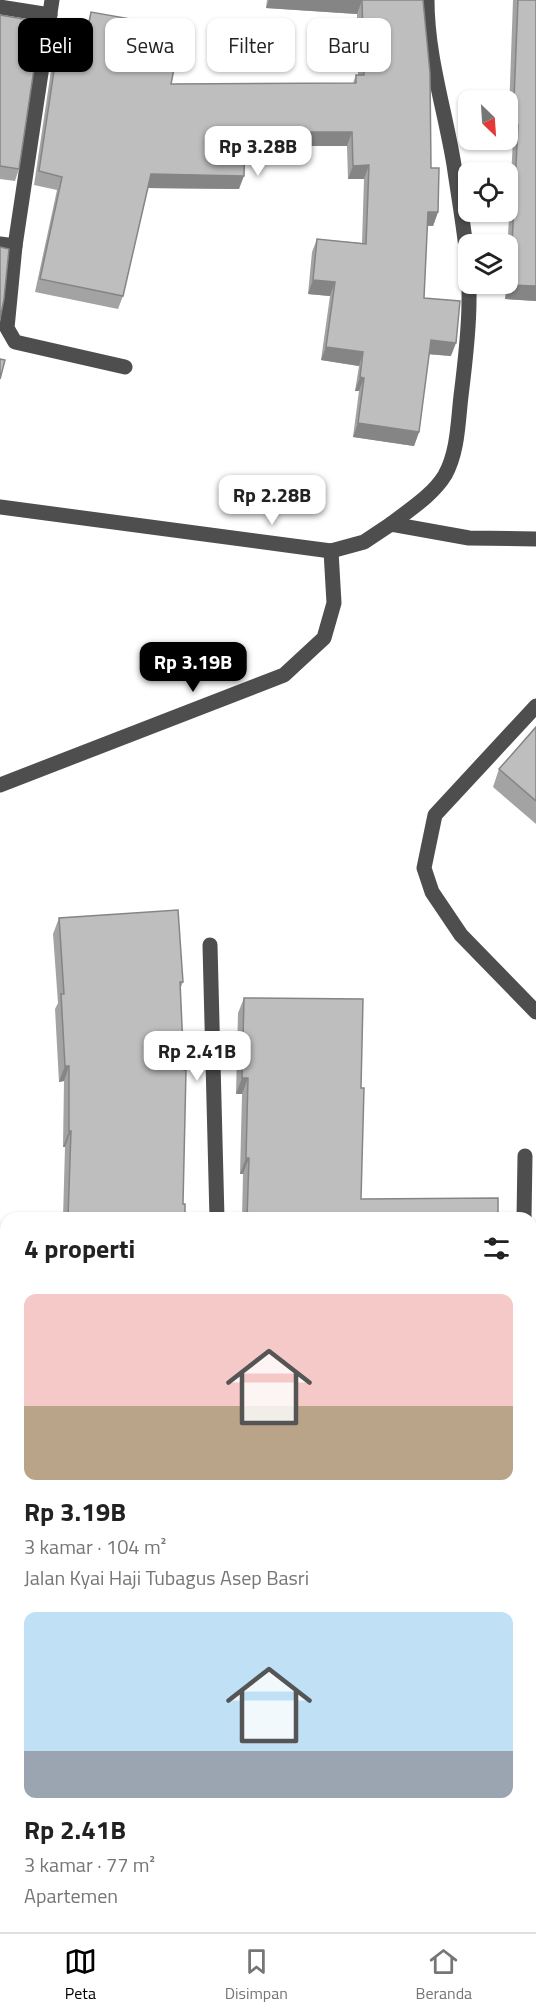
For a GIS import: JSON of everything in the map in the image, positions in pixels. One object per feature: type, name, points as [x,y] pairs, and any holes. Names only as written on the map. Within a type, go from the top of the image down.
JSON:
[{"type":"street","points":[[0,507],[331,551],[364,542],[424,498],[444,476],[453,454],[457,432],[469,298],[454,164],[431,53],[427,24],[427,0]]},
{"type":"street","points":[[0,7],[51,8],[8,245],[7,328],[15,342],[124,368]]},
{"type":"street","points":[[391,524],[469,538],[536,539]]},
{"type":"street","points":[[0,785],[284,675],[324,638],[334,603],[331,551]]},
{"type":"street","points":[[536,706],[435,815],[424,868],[432,892],[461,935],[536,1012]]},
{"type":"street","points":[[210,945],[217,1212]]},
{"type":"street","points":[[524,1212],[525,1156]]},
{"type":"building","points":[[362,0],[423,0],[430,73],[431,168],[439,168],[438,212],[428,212],[424,298],[460,301],[456,343],[431,340],[419,432],[358,423],[364,378],[360,377],[363,352],[326,347],[335,282],[313,280],[317,239],[366,244],[369,165],[353,166],[352,132],[245,132],[244,176],[151,174],[123,296],[40,279],[62,177],[39,171],[54,72],[93,72],[91,12],[125,18],[105,18],[105,72],[173,72],[171,84],[356,83],[356,75],[364,75],[364,72],[391,72],[391,18],[362,18]]},
{"type":"building","points":[[518,0],[536,0],[536,286],[518,285],[518,234],[513,234],[513,222],[518,222],[518,162],[516,162],[518,90],[514,90]]},
{"type":"building","points":[[0,15],[18,18],[18,72],[34,72],[19,169],[0,166]]},
{"type":"building","points":[[0,247],[9,249],[0,319]]},
{"type":"building","points":[[0,359],[5,360],[0,379]]},
{"type":"building","points":[[536,727],[536,801],[499,769]]},
{"type":"building","points":[[178,910],[183,982],[180,982],[184,1070],[186,1070],[183,1204],[185,1204],[185,1212],[68,1212],[71,1131],[69,1131],[69,1066],[65,1066],[61,994],[64,994],[59,918]]},
{"type":"building","points":[[244,998],[363,999],[361,1088],[364,1088],[361,1199],[498,1198],[498,1212],[247,1212],[248,1078],[242,1078]]}]
